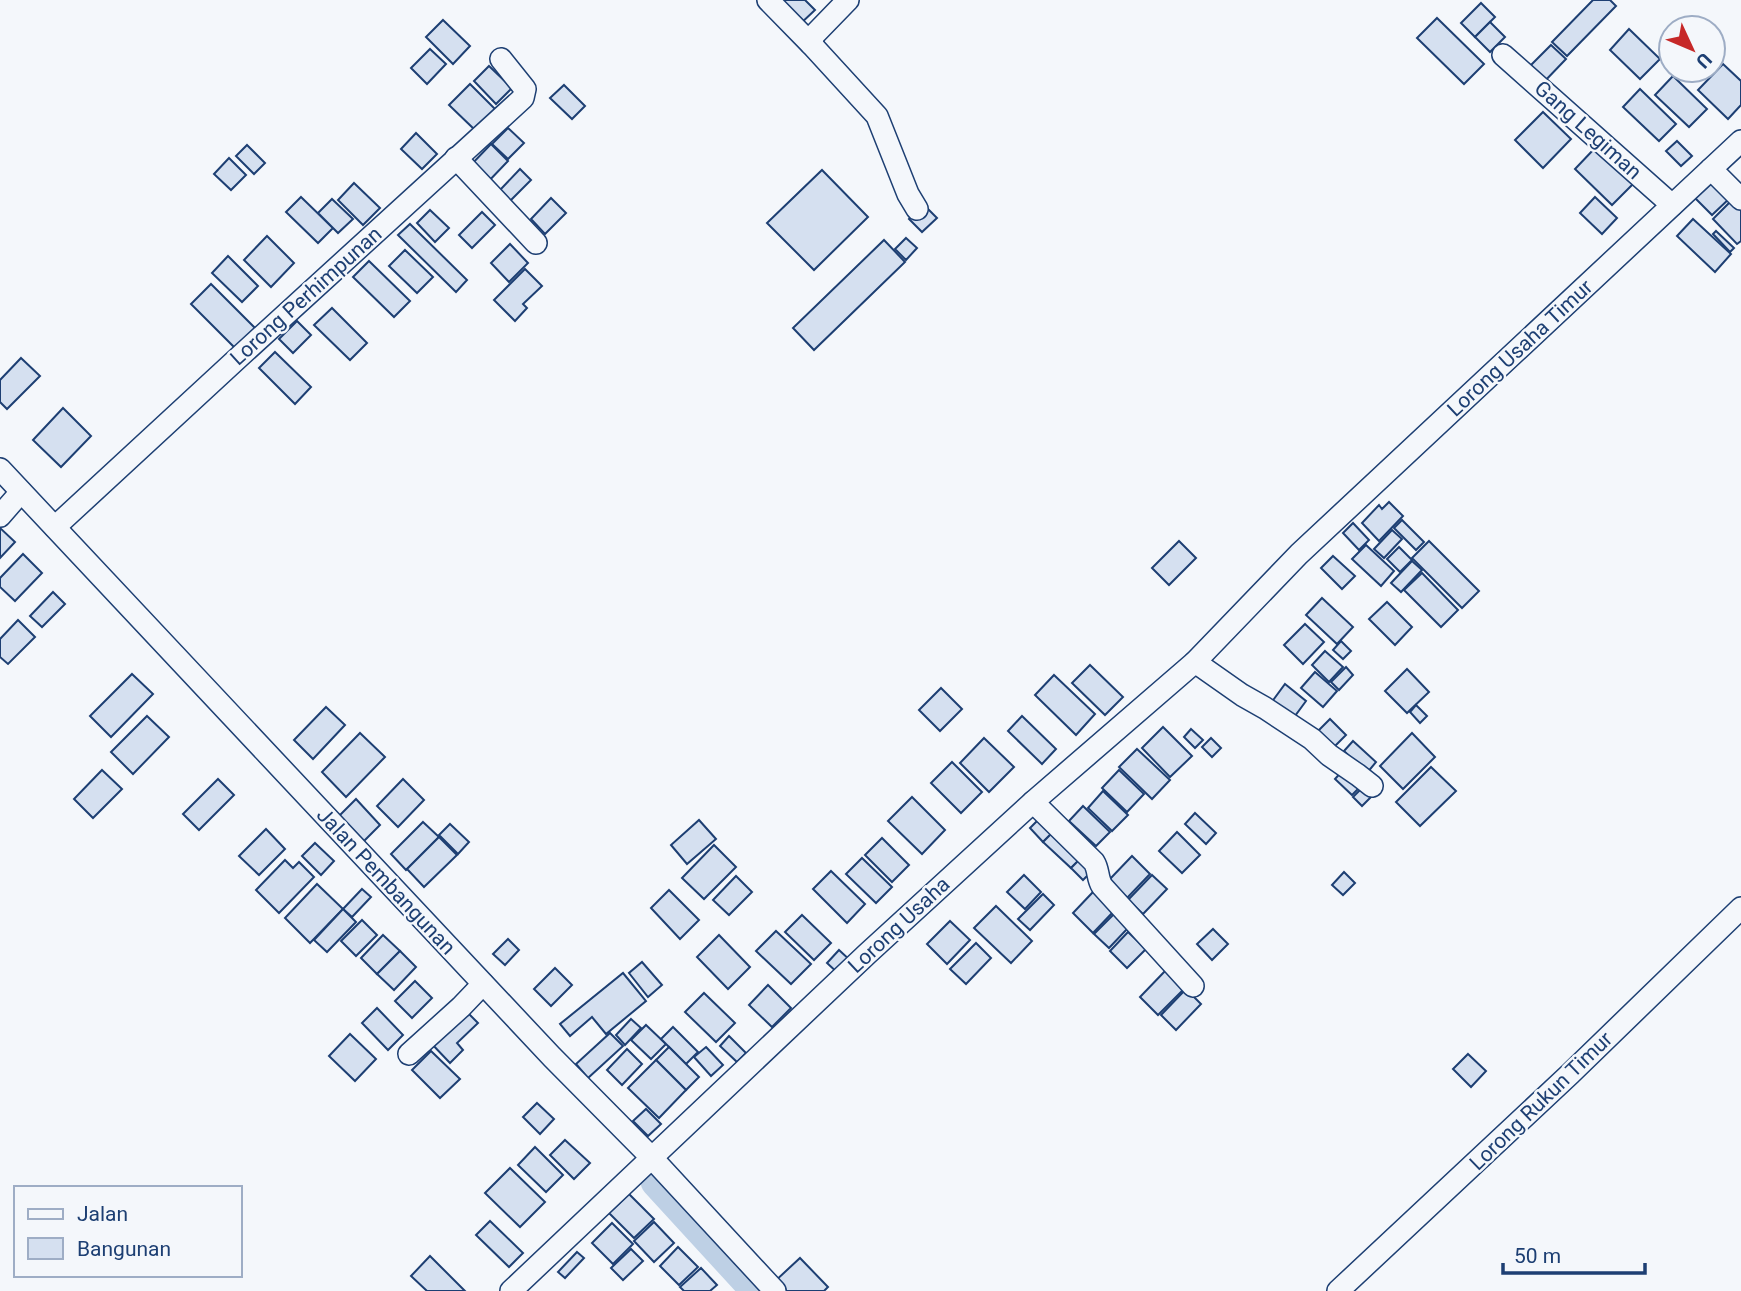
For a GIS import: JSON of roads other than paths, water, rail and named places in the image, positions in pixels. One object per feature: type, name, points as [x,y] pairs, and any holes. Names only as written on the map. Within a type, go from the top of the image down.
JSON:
[{"type":"street","points":[[768,0],[877,116],[908,194],[917,209]]},
{"type":"street","points":[[811,44],[814,35],[848,0]]},
{"type":"street","name":"Gang Legiman","points":[[1503,55],[1672,205]]},
{"type":"street","name":"Lorong Perhimpunan","points":[[55,527],[523,98],[525,89],[501,59]]},
{"type":"street","name":"Lorong Usaha Timur","points":[[1294,559],[1741,141]]},
{"type":"street","points":[[456,158],[536,243]]},
{"type":"street","points":[[1711,169],[1741,199]]},
{"type":"street","name":"Jalan Pembangunan","points":[[0,469],[482,984],[651,1157],[775,1291]]},
{"type":"street","points":[[0,516],[21,492]]},
{"type":"street","name":"Lorong Usaha","points":[[511,1291],[862,959],[1033,802],[1195,662],[1294,559]]},
{"type":"street","points":[[1195,662],[1312,739],[1329,755],[1372,786]]},
{"type":"street","points":[[1033,802],[1094,862],[1101,886],[1193,986]]},
{"type":"street","name":"Lorong Rukun Timur","points":[[1338,1291],[1570,1074],[1741,908]]},
{"type":"street","points":[[409,1054],[482,984]]},
{"type":"waterway","points":[[658,1181],[759,1291]]}]
